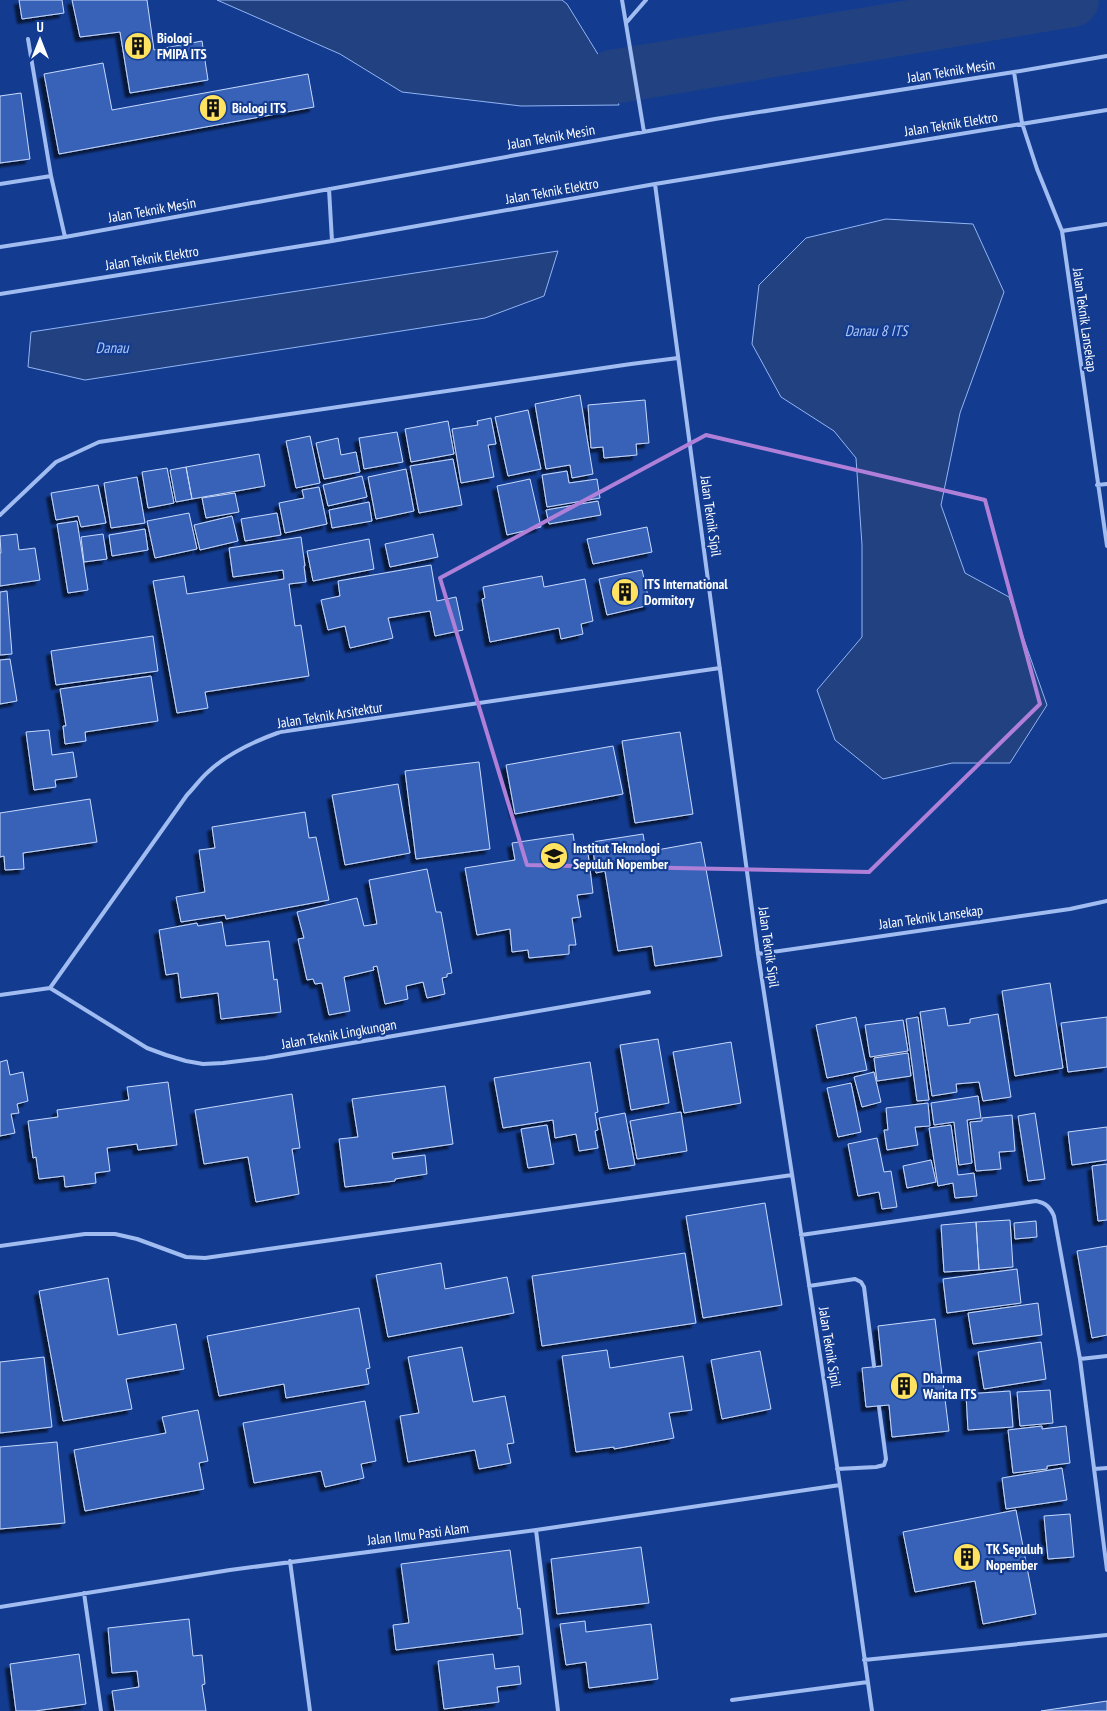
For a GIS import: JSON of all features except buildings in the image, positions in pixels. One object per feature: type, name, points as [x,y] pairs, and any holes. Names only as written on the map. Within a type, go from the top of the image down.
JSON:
[{"type":"lane","points":[[622,0],[644,132]]},
{"type":"lane","points":[[626,23],[646,0]]},
{"type":"lane","points":[[28,39],[51,176],[65,237]]},
{"type":"lane","name":"Jalan Teknik Mesin","points":[[0,247],[65,237],[715,119],[1107,56]]},
{"type":"lane","name":"Jalan Teknik Lansekap","points":[[1014,72],[1022,123],[1037,169],[1062,231],[1107,546]]},
{"type":"lane","name":"Jalan Teknik Elektro","points":[[0,294],[332,241],[655,184],[1107,110]]},
{"type":"lane","points":[[0,184],[51,176]]},
{"type":"lane","name":"Jalan Teknik Sipil","points":[[655,184],[758,954],[840,1485],[872,1711]]},
{"type":"lane","points":[[329,189],[332,241]]},
{"type":"lane","points":[[1062,231],[1107,224]]},
{"type":"lane","points":[[0,515],[56,462],[99,442],[678,358]]},
{"type":"lane","points":[[1097,485],[1107,484]]},
{"type":"lane","name":"Jalan Teknik Arsitektur","points":[[50,988],[187,795],[208,772],[227,757],[262,739],[280,732],[720,668]]},
{"type":"lane","name":"Jalan Teknik Lansekap","points":[[758,954],[1107,902]]},
{"type":"lane","points":[[0,995],[50,988]]},
{"type":"lane","name":"Jalan Teknik Lingkungan","points":[[50,988],[148,1048],[186,1061],[203,1064],[265,1058],[649,992]]},
{"type":"lane","points":[[0,1246],[85,1234],[115,1234],[144,1241],[186,1257],[205,1258],[792,1175]]},
{"type":"lane","points":[[801,1235],[1036,1201],[1049,1207],[1054,1216],[1080,1359],[1107,1570]]},
{"type":"lane","points":[[809,1286],[855,1279],[861,1282],[864,1287],[874,1366]]},
{"type":"lane","points":[[1080,1359],[1107,1356]]},
{"type":"lane","points":[[837,1469],[884,1465],[886,1459],[879,1407]]},
{"type":"lane","points":[[1094,1469],[1107,1468]]},
{"type":"lane","name":"Jalan Ilmu Pasti Alam","points":[[0,1607],[290,1561],[536,1530],[840,1485]]},
{"type":"lane","points":[[536,1530],[558,1711]]},
{"type":"lane","points":[[290,1561],[310,1711]]},
{"type":"lane","points":[[84,1593],[101,1711]]},
{"type":"lane","points":[[864,1660],[1107,1635]]},
{"type":"lane","points":[[732,1700],[868,1682]]},
{"type":"highlighted area","points":[[706,435],[985,500],[1040,704],[869,872],[527,865],[440,578]]},
{"type":"water","points":[[217,0],[562,0],[567,4],[612,77],[619,105],[521,106],[402,92],[340,54]]},
{"type":"water","name":"Danau 8 ITS","points":[[886,219],[973,224],[1004,292],[960,413],[941,505],[965,573],[1009,597],[1047,705],[1010,763],[952,763],[883,779],[835,740],[817,690],[862,637],[862,545],[856,458],[834,431],[781,397],[752,344],[759,285],[806,238]]},
{"type":"water","name":"Danau","points":[[558,251],[544,296],[485,318],[85,380],[28,367],[31,332]]},
{"type":"waterway","points":[[612,77],[1072,0]]},
{"type":"place","name":"Biologi FMIPA ITS","points":[[138,46]]},
{"type":"place","name":"Biologi ITS","points":[[213,108]]},
{"type":"place","name":"ITS International Dormitory","points":[[625,592]]},
{"type":"place","name":"Institut Teknologi Sepuluh Nopember","points":[[554,856]]},
{"type":"place","name":"Dharma Wanita ITS","points":[[904,1386]]},
{"type":"place","name":"TK Sepuluh Nopember","points":[[967,1557]]}]
